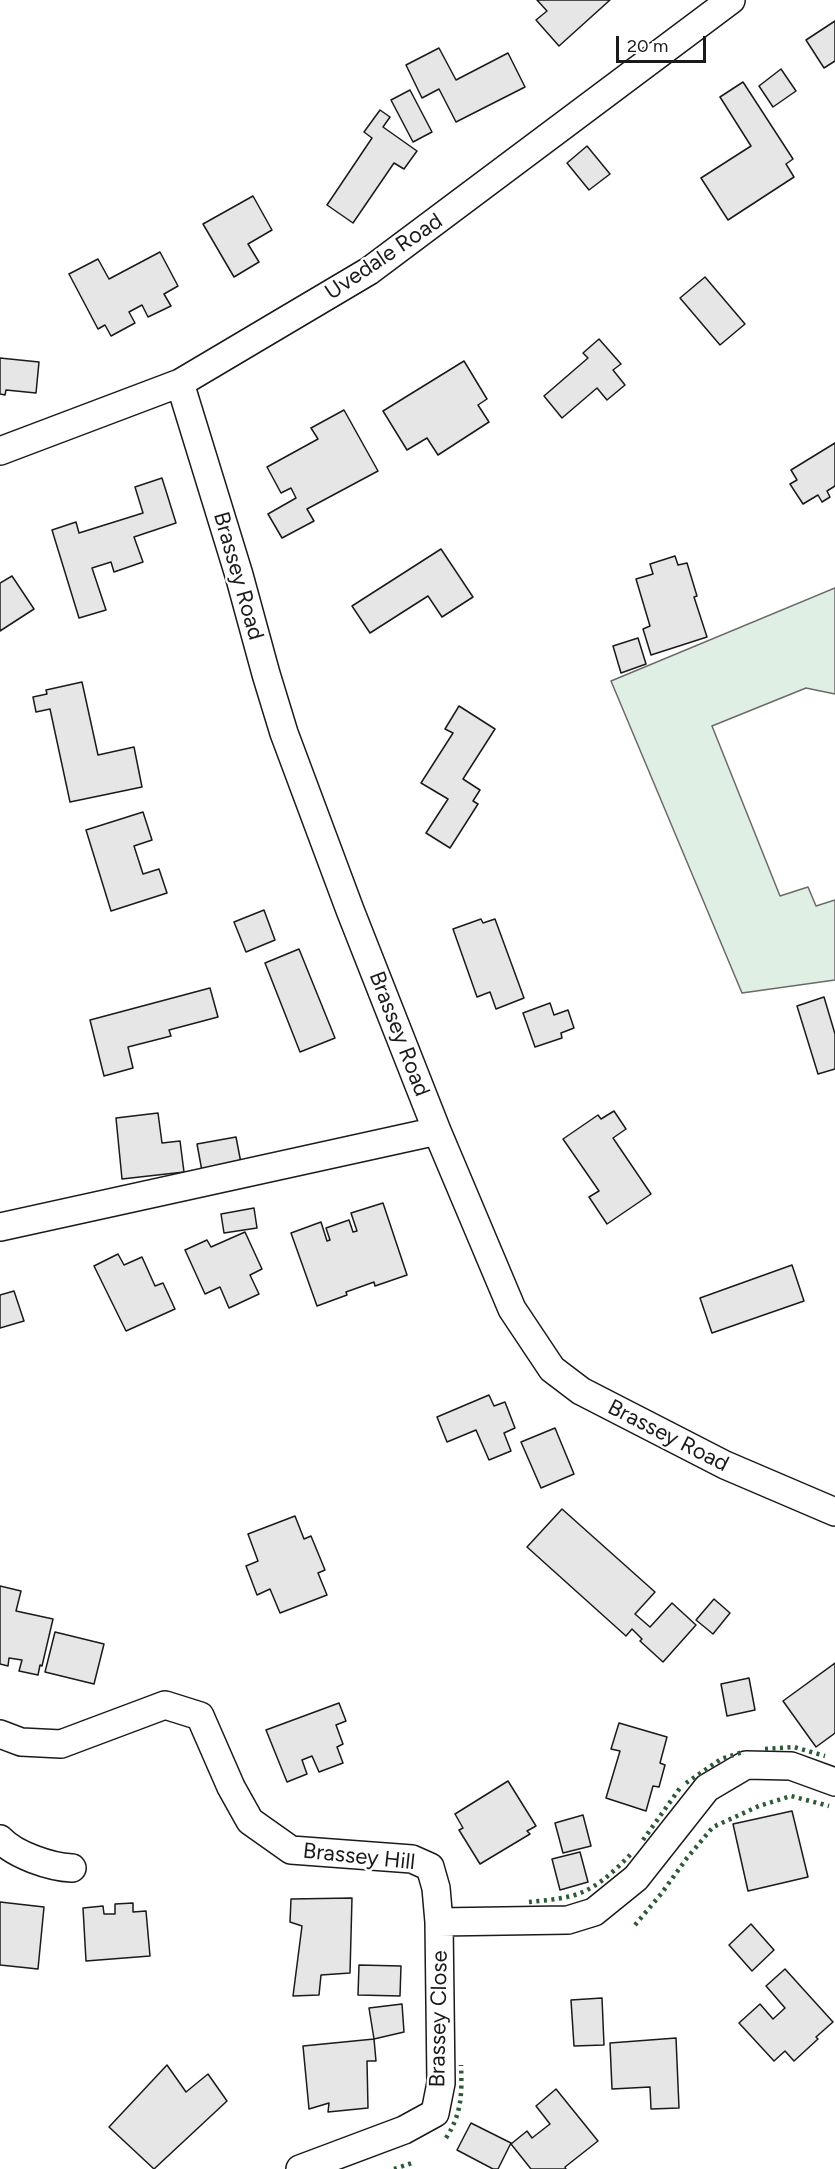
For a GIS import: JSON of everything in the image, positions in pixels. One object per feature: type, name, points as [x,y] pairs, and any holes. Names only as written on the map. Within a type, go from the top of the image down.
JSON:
[{"type":"street","name":"Uvedale Road","points":[[0,451],[180,383],[369,271],[731,0]]},
{"type":"street","name":"Brassey Road","points":[[180,383],[239,575],[284,733],[350,910],[437,1131],[512,1309],[552,1369],[581,1391],[725,1466],[835,1512]]},
{"type":"street","points":[[0,1227],[437,1131]]},
{"type":"street","name":"Brassey Hill","points":[[0,1734],[21,1742],[61,1744],[165,1705],[201,1716],[231,1786],[250,1821],[291,1850],[412,1859],[430,1867],[436,1888],[439,1922]]},
{"type":"street","points":[[439,1922],[568,1920],[594,1912],[636,1878],[707,1788],[746,1765],[790,1767],[835,1782]]},
{"type":"street","points":[[0,1839],[8,1848],[57,1867],[72,1868]]},
{"type":"street","name":"Brassey Close","points":[[300,2169],[404,2130],[435,2113],[441,2083],[439,1922]]},
{"type":"green space","points":[[835,588],[835,694],[806,688],[712,726],[780,896],[808,887],[816,906],[835,900],[835,980],[742,993],[611,681]]},
{"type":"building","points":[[537,0],[610,0],[559,46],[536,20],[547,11]]},
{"type":"building","points":[[835,21],[835,61],[824,68],[806,40]]},
{"type":"building","points":[[439,48],[456,80],[508,53],[525,87],[456,122],[439,89],[422,98],[406,65]]},
{"type":"building","points":[[781,69],[796,91],[773,107],[759,86]]},
{"type":"building","points":[[743,82],[793,159],[786,164],[794,177],[728,220],[701,178],[751,146],[720,97]]},
{"type":"building","points":[[410,90],[432,132],[413,142],[391,100]]},
{"type":"building","points":[[380,110],[390,117],[383,127],[417,151],[404,169],[394,163],[353,223],[327,205],[372,138],[364,132]]},
{"type":"building","points":[[587,146],[610,174],[589,190],[567,163]]},
{"type":"building","points":[[253,196],[272,230],[248,244],[259,262],[234,277],[203,224]]},
{"type":"building","points":[[160,252],[178,286],[164,294],[171,306],[148,317],[142,305],[129,312],[135,323],[111,336],[105,325],[98,329],[69,274],[98,259],[109,279]]},
{"type":"building","points":[[705,277],[745,324],[720,345],[680,298]]},
{"type":"building","points":[[599,339],[621,364],[613,370],[625,385],[607,400],[597,388],[562,418],[544,396],[588,358],[583,353]]},
{"type":"building","points":[[0,358],[39,362],[36,393],[6,390],[5,395],[0,394]]},
{"type":"building","points":[[464,361],[487,399],[478,405],[489,422],[438,455],[427,438],[407,450],[383,411]]},
{"type":"building","points":[[344,410],[378,471],[307,509],[314,521],[282,538],[268,514],[296,498],[291,488],[281,493],[267,467],[318,439],[311,428]]},
{"type":"building","points":[[835,443],[835,486],[827,491],[830,497],[822,502],[818,495],[803,504],[790,484],[797,480],[791,470]]},
{"type":"building","points":[[162,478],[176,523],[134,537],[143,562],[114,572],[111,562],[92,568],[106,610],[79,618],[52,530],[76,522],[79,533],[143,513],[135,487]]},
{"type":"building","points":[[441,549],[473,597],[442,617],[428,596],[370,633],[352,606]]},
{"type":"building","points":[[675,556],[678,565],[687,563],[697,596],[694,597],[707,637],[651,655],[643,629],[650,626],[636,579],[653,574],[650,564]]},
{"type":"building","points":[[12,576],[34,609],[0,631],[0,583]]},
{"type":"building","points":[[638,638],[646,664],[621,673],[613,646]]},
{"type":"building","points":[[82,682],[98,755],[134,747],[142,787],[70,802],[50,709],[36,712],[33,697],[47,694],[46,690]]},
{"type":"building","points":[[459,706],[495,729],[463,779],[480,790],[473,801],[478,804],[450,848],[426,833],[448,799],[421,783],[453,733],[445,729]]},
{"type":"building","points":[[143,812],[152,840],[134,846],[143,874],[159,869],[167,893],[111,911],[86,830]]},
{"type":"building","points":[[264,910],[275,940],[246,952],[234,922]]},
{"type":"building","points":[[481,919],[483,923],[495,919],[524,998],[496,1009],[490,992],[477,997],[453,929]]},
{"type":"building","points":[[299,949],[335,1038],[300,1052],[265,963]]},
{"type":"building","points":[[210,988],[218,1017],[169,1030],[171,1036],[128,1047],[133,1068],[104,1076],[90,1020]]},
{"type":"building","points":[[824,997],[835,1034],[835,1069],[818,1074],[797,1006]]},
{"type":"building","points":[[550,1003],[554,1015],[568,1010],[574,1028],[561,1033],[562,1038],[535,1047],[523,1013]]},
{"type":"building","points":[[614,1111],[626,1129],[613,1138],[651,1194],[607,1224],[589,1197],[599,1191],[563,1139],[598,1115],[601,1119]]},
{"type":"building","points":[[158,1113],[162,1143],[180,1141],[184,1172],[122,1179],[116,1118]]},
{"type":"building","points":[[236,1137],[241,1163],[202,1171],[197,1144]]},
{"type":"building","points":[[383,1203],[407,1275],[375,1286],[374,1282],[317,1306],[291,1233],[321,1222],[327,1241],[330,1240],[326,1228],[349,1220],[353,1232],[357,1231],[351,1213]]},
{"type":"building","points":[[254,1208],[257,1228],[224,1233],[221,1214]]},
{"type":"building","points":[[245,1232],[262,1269],[250,1275],[259,1294],[229,1308],[220,1287],[205,1294],[185,1250],[207,1240],[211,1247]]},
{"type":"building","points":[[118,1254],[124,1265],[142,1257],[155,1286],[163,1283],[175,1309],[126,1331],[94,1266]]},
{"type":"building","points":[[792,1265],[804,1301],[712,1333],[700,1298]]},
{"type":"building","points":[[14,1291],[24,1321],[0,1328],[0,1295]]},
{"type":"building","points":[[489,1395],[494,1406],[505,1402],[515,1428],[504,1433],[511,1451],[489,1460],[476,1430],[447,1442],[437,1417]]},
{"type":"building","points":[[555,1428],[574,1474],[541,1488],[521,1442]]},
{"type":"building","points":[[562,1509],[655,1592],[635,1614],[650,1627],[672,1603],[696,1625],[663,1662],[640,1641],[642,1639],[632,1629],[626,1636],[527,1547]]},
{"type":"building","points":[[295,1516],[304,1539],[311,1536],[325,1570],[318,1573],[327,1595],[280,1613],[270,1589],[257,1595],[246,1566],[258,1561],[248,1534]]},
{"type":"building","points":[[0,1586],[21,1591],[16,1611],[53,1619],[38,1675],[19,1671],[22,1660],[9,1658],[8,1666],[0,1664]]},
{"type":"building","points":[[714,1599],[730,1613],[713,1634],[696,1620]]},
{"type":"building","points":[[55,1632],[104,1644],[94,1684],[45,1672]]},
{"type":"building","points":[[835,1663],[835,1733],[816,1747],[783,1701]]},
{"type":"building","points":[[749,1678],[755,1710],[727,1716],[721,1684]]},
{"type":"building","points":[[339,1703],[346,1721],[336,1725],[343,1744],[337,1747],[343,1763],[319,1772],[312,1756],[302,1760],[307,1774],[287,1782],[266,1730]]},
{"type":"building","points":[[619,1723],[667,1737],[660,1763],[665,1765],[659,1787],[653,1786],[646,1811],[606,1798],[620,1751],[611,1749]]},
{"type":"building","points":[[508,1781],[536,1826],[527,1831],[530,1834],[480,1864],[459,1830],[463,1828],[455,1814]]},
{"type":"building","points":[[792,1811],[808,1877],[748,1891],[733,1824]]},
{"type":"building","points":[[583,1815],[591,1846],[563,1853],[555,1823]]},
{"type":"building","points":[[580,1852],[588,1882],[560,1890],[552,1859]]},
{"type":"building","points":[[352,1898],[350,1973],[321,1975],[319,1995],[293,1996],[302,1926],[290,1922],[291,1899]]},
{"type":"building","points":[[0,1902],[44,1907],[38,1969],[0,1965]]},
{"type":"building","points":[[133,1903],[133,1912],[146,1911],[150,1956],[86,1961],[83,1908],[103,1906],[104,1914],[115,1914],[115,1904]]},
{"type":"building","points":[[751,1924],[774,1950],[752,1971],[729,1945]]},
{"type":"building","points":[[359,1965],[401,1966],[400,1996],[358,1995]]},
{"type":"building","points":[[785,1969],[833,2022],[794,2061],[785,2051],[774,2061],[739,2023],[760,2004],[773,2019],[785,2008],[766,1986]]},
{"type":"building","points":[[602,1998],[604,2045],[574,2046],[571,2000]]},
{"type":"building","points":[[402,2004],[404,2032],[374,2039],[369,2008]]},
{"type":"building","points":[[676,2038],[679,2108],[651,2109],[650,2087],[612,2089],[610,2043]]},
{"type":"building","points":[[374,2039],[376,2061],[367,2061],[368,2108],[328,2112],[329,2103],[309,2109],[303,2046]]},
{"type":"building","points":[[167,2065],[186,2092],[208,2074],[227,2101],[154,2169],[109,2127]]},
{"type":"building","points":[[556,2089],[598,2141],[565,2167],[566,2169],[531,2169],[511,2144],[527,2131],[532,2138],[550,2124],[536,2106]]},
{"type":"building","points":[[471,2123],[511,2143],[498,2169],[493,2169],[457,2150]]},
{"type":"hedge","points":[[765,1749],[794,1747],[825,1756]]},
{"type":"hedge","points":[[686,1783],[721,1759],[743,1752]]},
{"type":"hedge","points":[[643,1840],[680,1788]]},
{"type":"hedge","points":[[635,1925],[713,1827],[759,1806],[791,1796],[829,1806]]},
{"type":"hedge","points":[[529,1902],[579,1894],[605,1878],[633,1852]]},
{"type":"hedge","points":[[446,2138],[460,2103],[461,2065]]},
{"type":"hedge","points":[[394,2169],[415,2162]]}]
